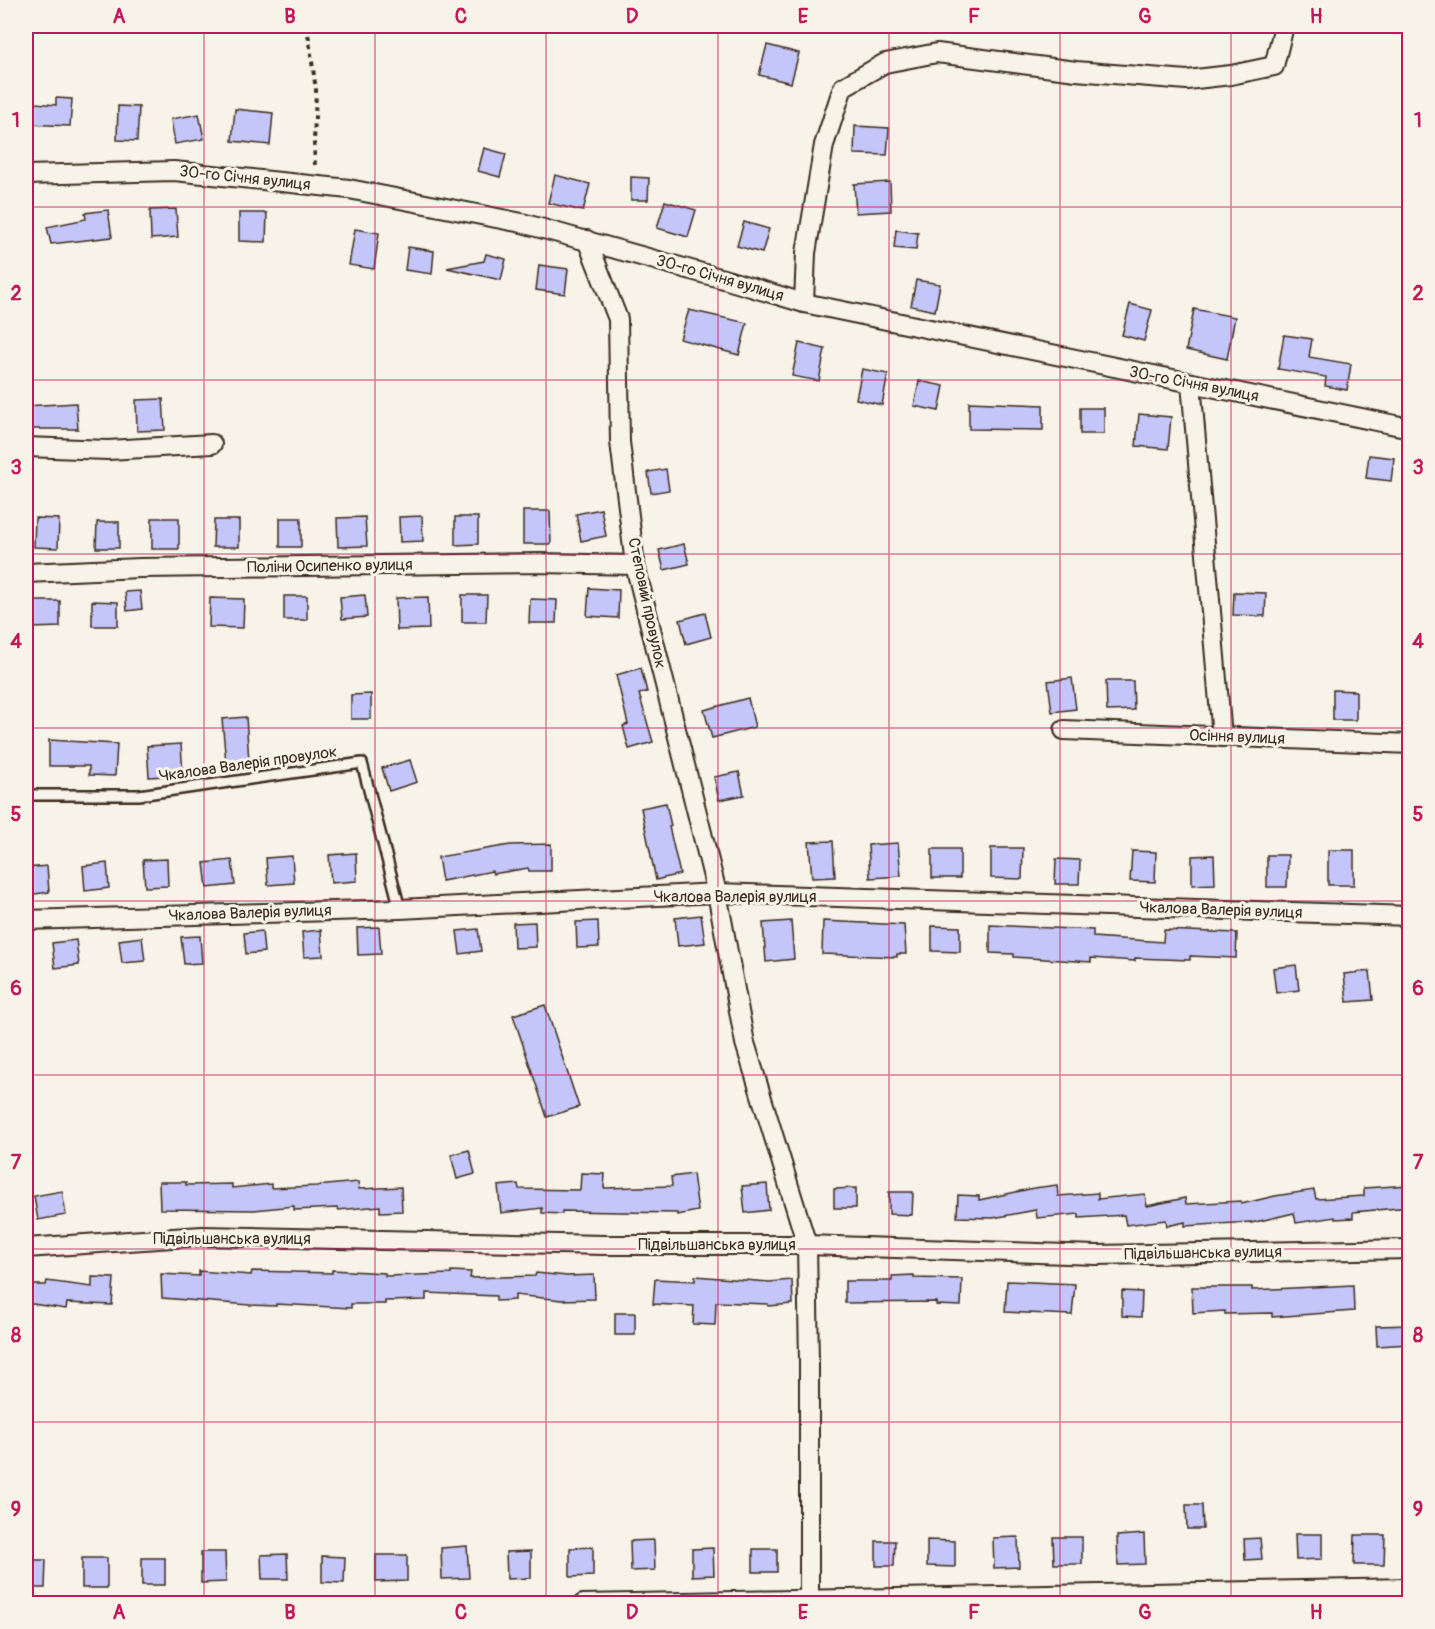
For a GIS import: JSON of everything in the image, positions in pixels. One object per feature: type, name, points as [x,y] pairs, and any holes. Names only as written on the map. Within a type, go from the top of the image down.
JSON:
[{"type":"street","points":[[804,303],[806,252],[823,156],[843,87],[885,63],[937,52],[1076,71],[1187,80],[1231,75],[1275,66],[1284,26]]},
{"type":"street","name":"30-го Січня вулиця","points":[[26,175],[174,171],[349,189],[522,223],[804,303],[1410,428]]},
{"type":"street","name":"Степовий провулок","points":[[588,240],[618,319],[620,442],[635,565],[717,893],[745,1043],[807,1245],[809,1598]]},
{"type":"street","points":[[1191,383],[1222,737]]},
{"type":"street","points":[[26,447],[108,450],[212,444]]},
{"type":"street","name":"Поліни Осипенко вулиця","points":[[26,573],[175,567],[541,563],[635,565]]},
{"type":"street","name":"Осіння вулиця","points":[[1064,730],[1410,744]]},
{"type":"street","name":"Чкалова Валерія вулиця","points":[[26,920],[400,909],[717,893],[1410,916]]},
{"type":"street","name":"Підвільшанська вулиця","points":[[26,1248],[202,1236],[604,1245],[807,1245],[1096,1255],[1410,1249]]},
{"type":"street","points":[[583,1604],[1410,1588]]},
{"type":"lane","name":"Чкалова Валерія провулок","points":[[26,795],[139,795],[362,764],[400,909]]},
{"type":"path","points":[[307,26],[316,90],[314,142],[316,186]]},
{"type":"building","points":[[767,45],[799,53],[791,83],[759,75]]},
{"type":"building","points":[[56,98],[72,99],[70,126],[26,124],[26,102],[56,105]]},
{"type":"building","points":[[118,106],[139,107],[137,141],[117,140]]},
{"type":"building","points":[[235,109],[273,113],[270,145],[232,141]]},
{"type":"building","points":[[199,114],[204,139],[175,144],[171,119]]},
{"type":"building","points":[[855,126],[889,128],[887,155],[854,154]]},
{"type":"building","points":[[484,148],[506,154],[500,177],[478,171]]},
{"type":"building","points":[[555,175],[590,184],[583,211],[548,203]]},
{"type":"building","points":[[631,177],[649,178],[648,200],[631,200]]},
{"type":"building","points":[[890,182],[891,211],[856,213],[854,184]]},
{"type":"building","points":[[665,201],[696,210],[688,237],[657,228]]},
{"type":"building","points":[[176,209],[178,237],[151,239],[150,210]]},
{"type":"building","points":[[108,210],[112,237],[51,244],[47,227],[86,219],[85,213]]},
{"type":"building","points":[[239,213],[267,213],[266,242],[239,241]]},
{"type":"building","points":[[744,222],[769,229],[762,253],[737,246]]},
{"type":"building","points":[[355,229],[379,233],[374,269],[349,265]]},
{"type":"building","points":[[896,230],[918,233],[916,250],[894,248]]},
{"type":"building","points":[[408,247],[434,251],[432,274],[405,270]]},
{"type":"building","points":[[486,254],[506,259],[501,280],[447,268],[484,261]]},
{"type":"building","points":[[539,265],[568,269],[565,294],[536,290]]},
{"type":"building","points":[[916,280],[940,284],[935,311],[911,306]]},
{"type":"building","points":[[1130,304],[1152,310],[1144,341],[1122,335]]},
{"type":"building","points":[[1194,309],[1235,317],[1227,359],[1186,350]]},
{"type":"building","points":[[689,310],[747,323],[739,355],[680,339]]},
{"type":"building","points":[[1284,335],[1312,339],[1309,357],[1351,364],[1347,390],[1325,386],[1326,377],[1278,369]]},
{"type":"building","points":[[799,343],[825,349],[819,381],[792,376]]},
{"type":"building","points":[[862,369],[888,374],[882,405],[856,399]]},
{"type":"building","points":[[919,381],[944,386],[939,411],[914,406]]},
{"type":"building","points":[[163,399],[165,430],[137,431],[136,400]]},
{"type":"building","points":[[969,402],[1043,405],[1043,430],[969,429]]},
{"type":"building","points":[[76,403],[78,429],[26,429],[26,406]]},
{"type":"building","points":[[1080,408],[1104,408],[1104,434],[1080,434]]},
{"type":"building","points":[[1139,414],[1171,417],[1168,449],[1136,446]]},
{"type":"building","points":[[1369,455],[1394,458],[1391,481],[1366,478]]},
{"type":"building","points":[[666,469],[669,490],[651,493],[648,472]]},
{"type":"building","points":[[601,509],[606,536],[581,541],[576,514]]},
{"type":"building","points":[[523,511],[550,511],[551,544],[523,544]]},
{"type":"building","points":[[422,516],[423,541],[400,542],[399,517]]},
{"type":"building","points":[[365,517],[367,546],[338,547],[337,518]]},
{"type":"building","points":[[455,517],[478,517],[478,544],[455,545]]},
{"type":"building","points":[[35,518],[59,519],[58,548],[34,547]]},
{"type":"building","points":[[152,518],[179,518],[179,549],[152,549]]},
{"type":"building","points":[[280,518],[301,518],[301,547],[280,547]]},
{"type":"building","points":[[214,520],[239,520],[239,547],[213,547]]},
{"type":"building","points":[[97,522],[119,522],[119,548],[96,548]]},
{"type":"building","points":[[684,544],[689,564],[664,570],[659,550]]},
{"type":"building","points":[[589,588],[619,590],[618,618],[587,616]]},
{"type":"building","points":[[140,591],[142,609],[127,611],[125,592]]},
{"type":"building","points":[[1234,592],[1266,593],[1265,616],[1233,615]]},
{"type":"building","points":[[365,595],[367,617],[342,619],[340,597]]},
{"type":"building","points":[[462,595],[487,595],[486,622],[462,622]]},
{"type":"building","points":[[284,596],[307,596],[307,620],[284,620]]},
{"type":"building","points":[[428,597],[429,629],[397,630],[396,598]]},
{"type":"building","points":[[210,598],[244,599],[243,628],[209,627]]},
{"type":"building","points":[[530,599],[557,600],[556,623],[529,623]]},
{"type":"building","points":[[32,601],[60,601],[60,627],[32,628]]},
{"type":"building","points":[[92,601],[118,602],[118,626],[92,626]]},
{"type":"building","points":[[705,613],[711,637],[686,644],[680,620]]},
{"type":"building","points":[[641,668],[647,692],[639,694],[653,742],[629,749],[623,726],[628,724],[616,675]]},
{"type":"building","points":[[1072,678],[1076,709],[1052,712],[1048,681]]},
{"type":"building","points":[[1106,681],[1133,681],[1134,710],[1107,711]]},
{"type":"building","points":[[1333,690],[1356,691],[1356,720],[1333,720]]},
{"type":"building","points":[[371,694],[371,719],[351,719],[351,695]]},
{"type":"building","points":[[748,698],[755,727],[712,738],[704,710]]},
{"type":"building","points":[[246,717],[249,761],[226,763],[222,719]]},
{"type":"building","points":[[49,740],[117,744],[115,776],[89,775],[89,766],[49,766]]},
{"type":"building","points":[[181,744],[183,775],[149,777],[147,746]]},
{"type":"building","points":[[410,760],[417,782],[389,791],[382,768]]},
{"type":"building","points":[[739,772],[744,795],[719,800],[714,777]]},
{"type":"building","points":[[666,803],[680,874],[656,880],[641,808]]},
{"type":"building","points":[[833,841],[835,877],[812,878],[809,842]]},
{"type":"building","points":[[898,843],[901,876],[870,878],[868,845]]},
{"type":"building","points":[[551,844],[551,871],[529,871],[528,868],[493,874],[492,871],[442,881],[438,857],[510,845]]},
{"type":"building","points":[[991,848],[1023,848],[1022,879],[991,878]]},
{"type":"building","points":[[932,849],[960,849],[960,878],[932,878]]},
{"type":"building","points":[[1328,850],[1354,850],[1354,885],[1328,885]]},
{"type":"building","points":[[1132,851],[1156,852],[1155,882],[1130,881]]},
{"type":"building","points":[[356,853],[357,881],[331,883],[329,855]]},
{"type":"building","points":[[1214,855],[1215,884],[1192,885],[1192,856]]},
{"type":"building","points":[[1267,855],[1288,855],[1287,887],[1267,887]]},
{"type":"building","points":[[292,856],[294,883],[268,885],[266,858]]},
{"type":"building","points":[[167,859],[168,886],[145,887],[143,860]]},
{"type":"building","points":[[1056,859],[1080,860],[1079,884],[1055,884]]},
{"type":"building","points":[[232,860],[235,885],[207,888],[204,863]]},
{"type":"building","points":[[107,863],[109,888],[85,891],[83,866]]},
{"type":"building","points":[[47,866],[49,892],[27,895],[26,868]]},
{"type":"building","points":[[701,915],[705,943],[678,946],[675,918]]},
{"type":"building","points":[[598,921],[599,947],[577,948],[576,922]]},
{"type":"building","points":[[791,921],[794,959],[766,962],[763,923]]},
{"type":"building","points":[[823,921],[904,925],[906,954],[897,954],[897,957],[822,954]]},
{"type":"building","points":[[535,922],[536,947],[514,948],[513,923]]},
{"type":"building","points":[[990,925],[1093,930],[1093,937],[1163,942],[1164,930],[1237,933],[1236,958],[1190,956],[1190,960],[1135,958],[1135,961],[1091,958],[1091,962],[1014,957],[1014,954],[990,953]]},
{"type":"building","points":[[932,926],[960,927],[960,952],[932,951]]},
{"type":"building","points":[[379,927],[381,954],[358,955],[357,928]]},
{"type":"building","points":[[478,929],[481,951],[460,954],[457,931]]},
{"type":"building","points":[[321,930],[323,956],[304,957],[302,932]]},
{"type":"building","points":[[262,931],[264,952],[246,954],[244,933]]},
{"type":"building","points":[[200,936],[202,963],[184,964],[181,937]]},
{"type":"building","points":[[142,937],[145,961],[122,963],[119,940]]},
{"type":"building","points":[[76,940],[79,965],[55,968],[52,943]]},
{"type":"building","points":[[1296,965],[1299,990],[1276,993],[1273,968]]},
{"type":"building","points":[[1370,971],[1373,1000],[1347,1002],[1344,974]]},
{"type":"building","points":[[545,1005],[579,1107],[547,1117],[513,1015]]},
{"type":"building","points":[[469,1150],[475,1174],[457,1179],[451,1155]]},
{"type":"building","points":[[581,1173],[605,1174],[604,1188],[672,1186],[671,1177],[693,1174],[698,1211],[677,1215],[677,1213],[562,1211],[562,1214],[542,1213],[542,1208],[501,1213],[498,1186],[518,1184],[519,1189],[580,1190]]},
{"type":"building","points":[[159,1182],[186,1182],[186,1185],[232,1184],[232,1188],[271,1184],[271,1188],[358,1182],[359,1189],[401,1187],[402,1211],[380,1212],[380,1206],[338,1210],[337,1208],[294,1210],[294,1206],[254,1210],[160,1209]]},
{"type":"building","points":[[767,1184],[769,1210],[745,1213],[742,1186]]},
{"type":"building","points":[[1057,1185],[1058,1196],[1098,1193],[1098,1199],[1145,1194],[1147,1206],[1185,1198],[1186,1204],[1241,1201],[1241,1204],[1314,1190],[1316,1199],[1364,1196],[1364,1188],[1410,1185],[1410,1207],[1353,1212],[1353,1218],[1335,1219],[1335,1217],[1296,1223],[1294,1213],[1251,1223],[1185,1226],[1185,1222],[1167,1226],[1166,1220],[1126,1225],[1124,1215],[1079,1218],[1079,1214],[1037,1218],[1036,1210],[993,1218],[957,1217],[958,1195],[979,1196],[979,1200]]},
{"type":"building","points":[[856,1188],[856,1208],[834,1208],[834,1189]]},
{"type":"building","points":[[62,1191],[66,1215],[38,1220],[34,1196]]},
{"type":"building","points":[[889,1192],[913,1192],[912,1215],[889,1214]]},
{"type":"building","points":[[332,1270],[385,1273],[385,1276],[451,1274],[451,1271],[471,1272],[470,1278],[535,1276],[536,1273],[567,1276],[594,1275],[595,1299],[562,1300],[515,1295],[515,1300],[496,1301],[496,1296],[426,1293],[426,1300],[385,1301],[385,1304],[351,1304],[351,1308],[250,1305],[162,1298],[161,1274],[199,1276],[199,1271],[251,1275],[252,1271],[332,1273]]},
{"type":"building","points":[[914,1275],[914,1278],[962,1279],[961,1306],[936,1305],[936,1302],[845,1303],[845,1281],[892,1281],[892,1276]]},
{"type":"building","points":[[695,1276],[769,1282],[792,1280],[793,1304],[768,1306],[768,1304],[716,1302],[715,1325],[693,1324],[694,1306],[653,1304],[655,1279],[695,1281]]},
{"type":"building","points":[[92,1277],[114,1278],[112,1305],[67,1303],[66,1309],[26,1303],[26,1285],[46,1285],[47,1281],[92,1287]]},
{"type":"building","points":[[1007,1281],[1075,1284],[1072,1315],[1005,1312]]},
{"type":"building","points":[[1353,1285],[1354,1311],[1272,1317],[1272,1313],[1225,1314],[1225,1311],[1193,1313],[1192,1287],[1252,1287],[1252,1290]]},
{"type":"building","points":[[1122,1291],[1142,1292],[1141,1317],[1122,1316]]},
{"type":"building","points":[[615,1313],[635,1313],[635,1335],[615,1335]]},
{"type":"building","points":[[1410,1325],[1410,1344],[1377,1346],[1376,1326]]},
{"type":"building","points":[[1186,1505],[1202,1505],[1203,1529],[1187,1529]]},
{"type":"building","points":[[1144,1534],[1145,1564],[1118,1565],[1117,1536]]},
{"type":"building","points":[[1295,1534],[1322,1534],[1322,1559],[1296,1560]]},
{"type":"building","points":[[1355,1535],[1385,1535],[1384,1565],[1354,1565]]},
{"type":"building","points":[[1018,1537],[1019,1567],[994,1568],[993,1538]]},
{"type":"building","points":[[1053,1537],[1082,1537],[1082,1564],[1054,1564]]},
{"type":"building","points":[[1260,1538],[1262,1559],[1245,1560],[1244,1539]]},
{"type":"building","points":[[654,1540],[655,1570],[631,1571],[630,1541]]},
{"type":"building","points":[[927,1540],[955,1541],[955,1567],[927,1566]]},
{"type":"building","points":[[876,1541],[895,1541],[894,1566],[876,1566]]},
{"type":"building","points":[[467,1546],[469,1578],[442,1579],[441,1548]]},
{"type":"building","points":[[593,1547],[593,1576],[570,1577],[570,1548]]},
{"type":"building","points":[[713,1548],[714,1575],[692,1576],[692,1549]]},
{"type":"building","points":[[753,1549],[777,1549],[777,1572],[753,1572]]},
{"type":"building","points":[[531,1551],[531,1578],[507,1579],[506,1552]]},
{"type":"building","points":[[201,1552],[225,1552],[226,1582],[201,1583]]},
{"type":"building","points":[[287,1554],[288,1579],[262,1579],[261,1555]]},
{"type":"building","points":[[376,1555],[407,1555],[407,1581],[376,1582]]},
{"type":"building","points":[[322,1556],[345,1557],[344,1583],[322,1582]]},
{"type":"building","points":[[82,1558],[107,1558],[107,1588],[82,1588]]},
{"type":"building","points":[[142,1558],[165,1558],[165,1585],[142,1585]]},
{"type":"building","points":[[26,1560],[46,1560],[45,1588],[26,1588]]}]
